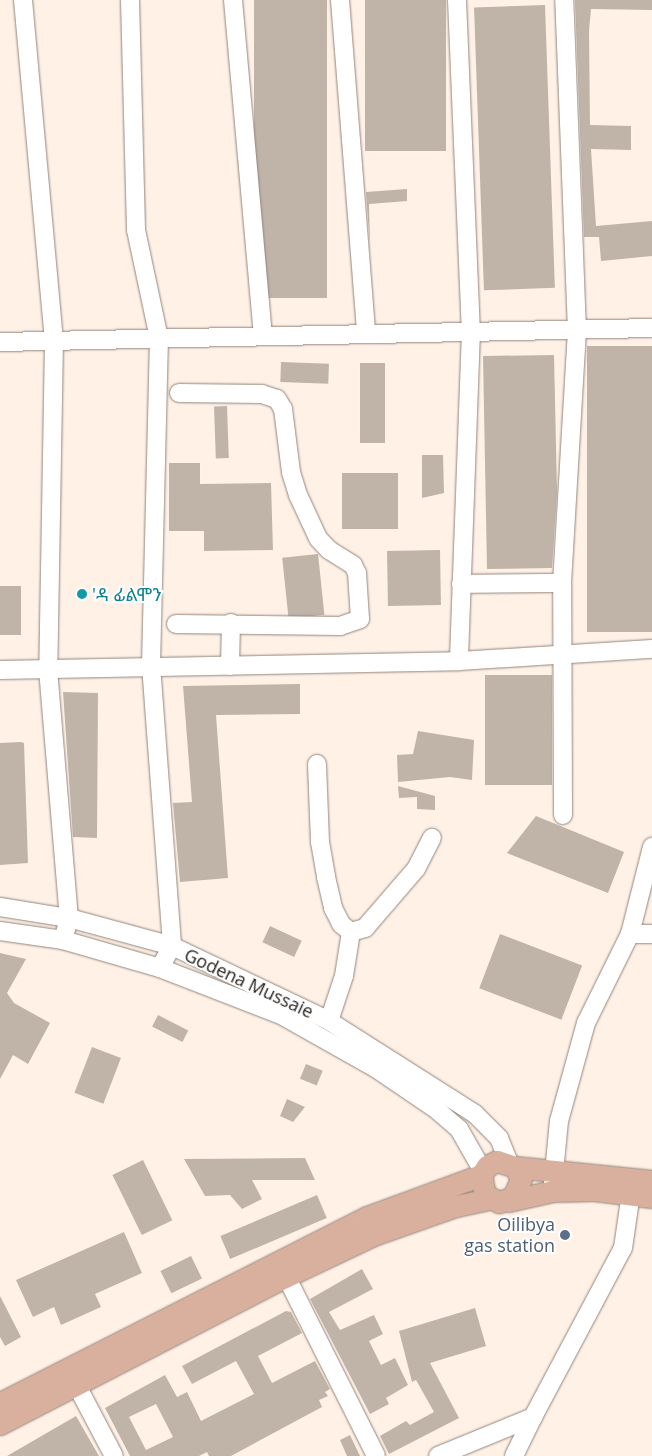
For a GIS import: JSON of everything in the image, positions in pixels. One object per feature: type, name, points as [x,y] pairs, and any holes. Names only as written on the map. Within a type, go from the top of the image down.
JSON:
[{"type":"main road","points":[[0,1403],[137,1343],[482,1173],[497,1161],[512,1165],[652,1180]]},
{"type":"main road","points":[[499,1200],[520,1186],[512,1165]]},
{"type":"main road","points":[[482,1173],[481,1189],[499,1200]]},
{"type":"main road","points":[[372,1226],[456,1206],[553,1191],[630,1193],[652,1197]]},
{"type":"main road","points":[[0,1424],[76,1384],[137,1343]]},
{"type":"street","points":[[23,0],[54,341],[48,669],[69,918],[63,940]]},
{"type":"street","points":[[130,0],[136,230],[159,338],[151,665],[172,946],[160,968]]},
{"type":"street","points":[[233,0],[263,335]]},
{"type":"street","points":[[340,0],[366,333]]},
{"type":"street","points":[[457,0],[472,331],[459,661]]},
{"type":"street","points":[[563,815],[562,583],[576,331],[564,0]]},
{"type":"street","points":[[0,342],[652,328]]},
{"type":"street","points":[[176,624],[350,624],[360,619],[360,586],[353,566],[329,550],[318,538],[304,508],[292,472],[283,409],[276,399],[262,394],[179,393]]},
{"type":"street","points":[[461,584],[562,583]]},
{"type":"street","points":[[230,666],[231,623]]},
{"type":"street","points":[[0,670],[151,665],[230,666],[459,661],[652,649]]},
{"type":"street","points":[[317,764],[320,842],[326,878],[333,908],[341,924],[351,932]]},
{"type":"street","points":[[351,932],[366,928],[416,869],[432,838]]},
{"type":"street","points":[[553,1191],[553,1169],[559,1121],[586,1023],[630,934],[652,847]]},
{"type":"street","name":"Godena Mussaie","points":[[0,908],[69,918],[172,946],[329,1021],[382,1062],[459,1129],[482,1173]]},
{"type":"street","name":"Godena Mussaie","points":[[0,931],[63,940],[160,968],[281,1015],[382,1062],[475,1114],[499,1138],[512,1165]]},
{"type":"street","points":[[329,1021],[344,976],[351,932]]},
{"type":"street","points":[[630,934],[652,934]]},
{"type":"street","points":[[514,1456],[623,1248],[630,1193]]},
{"type":"street","points":[[282,1270],[376,1456]]},
{"type":"street","points":[[76,1384],[114,1456]]},
{"type":"street","points":[[438,1456],[533,1417]]},
{"type":"building","points":[[254,0],[327,0],[327,298],[254,298]]},
{"type":"building","points":[[365,0],[446,0],[446,151],[365,151]]},
{"type":"building","points":[[575,0],[652,0],[652,10],[591,9],[589,31],[590,125],[631,126],[631,150],[591,149],[596,226],[652,221],[652,256],[601,261],[599,237],[584,237]]},
{"type":"building","points":[[545,5],[555,288],[484,290],[474,7]]},
{"type":"building","points":[[407,189],[407,201],[369,204],[370,246],[366,192]]},
{"type":"building","points":[[587,346],[652,346],[652,632],[587,632]]},
{"type":"building","points":[[554,355],[557,492],[552,568],[487,569],[483,356]]},
{"type":"building","points":[[281,362],[329,364],[328,384],[280,382]]},
{"type":"building","points":[[360,363],[385,363],[385,443],[360,443]]},
{"type":"building","points":[[214,406],[227,406],[229,458],[216,458]]},
{"type":"building","points":[[422,455],[443,455],[444,493],[422,498]]},
{"type":"building","points":[[169,463],[200,463],[200,484],[271,483],[273,550],[204,551],[204,531],[169,531]]},
{"type":"building","points":[[342,473],[398,473],[398,529],[342,529]]},
{"type":"building","points":[[440,550],[441,605],[388,606],[387,551]]},
{"type":"building","points":[[318,554],[324,615],[289,618],[282,558]]},
{"type":"building","points":[[0,586],[21,586],[21,635],[0,635]]},
{"type":"building","points":[[485,675],[552,675],[552,785],[485,785]]},
{"type":"building","points":[[300,684],[300,714],[216,715],[228,878],[180,882],[173,803],[192,802],[183,686]]},
{"type":"building","points":[[63,692],[98,693],[97,838],[73,837]]},
{"type":"building","points":[[418,731],[474,740],[472,780],[450,777],[398,782],[397,755],[413,754]]},
{"type":"building","points":[[0,743],[24,743],[28,863],[0,865]]},
{"type":"building","points":[[398,786],[435,796],[435,810],[417,809],[417,797],[399,798]]},
{"type":"building","points":[[536,816],[624,852],[608,893],[507,853]]},
{"type":"building","points":[[270,926],[302,941],[294,957],[262,942]]},
{"type":"building","points":[[500,934],[582,966],[561,1020],[479,988]]},
{"type":"building","points":[[0,953],[26,959],[7,993],[14,1003],[50,1023],[28,1064],[13,1055],[0,1079]]},
{"type":"building","points":[[158,1015],[188,1030],[182,1042],[152,1027]]},
{"type":"building","points":[[92,1047],[121,1058],[103,1104],[74,1093]]},
{"type":"building","points":[[306,1064],[323,1071],[317,1086],[300,1079]]},
{"type":"building","points":[[287,1099],[305,1107],[293,1122],[280,1116]]},
{"type":"building","points":[[305,1158],[315,1180],[252,1180],[262,1199],[242,1209],[230,1195],[205,1196],[184,1159]]},
{"type":"building","points":[[143,1160],[172,1220],[142,1235],[112,1175]]},
{"type":"building","points":[[317,1195],[327,1218],[230,1259],[220,1236]]},
{"type":"building","points":[[124,1232],[142,1273],[95,1294],[101,1307],[61,1325],[54,1307],[33,1317],[16,1280]]},
{"type":"building","points":[[191,1256],[202,1278],[171,1293],[160,1271]]},
{"type":"building","points":[[362,1269],[373,1289],[329,1312],[340,1330],[374,1315],[383,1334],[369,1341],[381,1365],[395,1358],[408,1385],[386,1398],[389,1404],[370,1414],[310,1299]]},
{"type":"building","points":[[0,1296],[21,1337],[5,1346],[0,1337]]},
{"type":"building","points":[[475,1308],[486,1346],[430,1363],[459,1418],[389,1454],[380,1436],[406,1421],[410,1425],[434,1412],[416,1380],[412,1382],[399,1331]]},
{"type":"building","points":[[286,1311],[291,1312],[302,1333],[258,1356],[272,1383],[315,1361],[330,1389],[325,1392],[328,1396],[319,1400],[322,1407],[231,1456],[209,1456],[207,1452],[199,1456],[130,1456],[105,1408],[165,1375],[177,1397],[187,1392],[201,1421],[254,1394],[236,1361],[192,1384],[182,1366]],"holes":[[[156,1404],[173,1437],[146,1450],[129,1417]]]},
{"type":"building","points":[[76,1416],[99,1456],[7,1456]]},
{"type":"building","points":[[350,1435],[360,1456],[347,1456],[340,1440]]},
{"type":"place","name":"'ዳ ፊልሞን","points":[[82,594]]},
{"type":"place","name":"Oilibya gas station","points":[[565,1235]]}]
